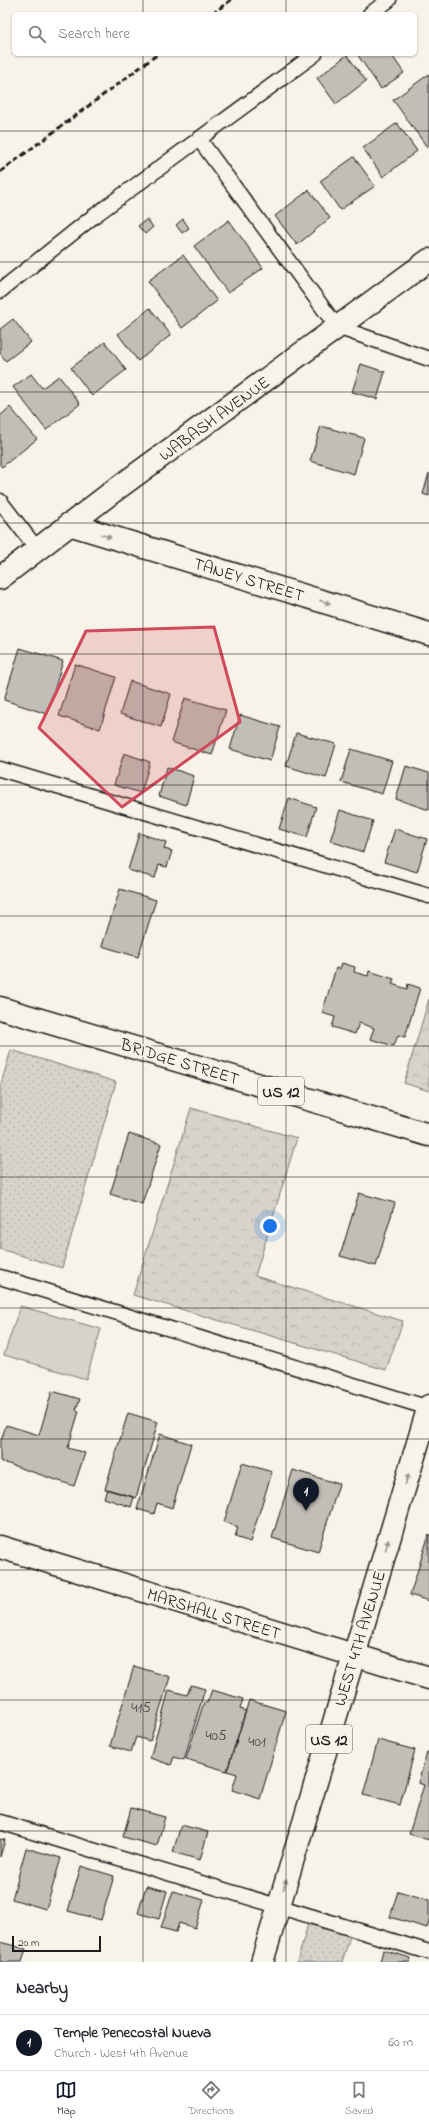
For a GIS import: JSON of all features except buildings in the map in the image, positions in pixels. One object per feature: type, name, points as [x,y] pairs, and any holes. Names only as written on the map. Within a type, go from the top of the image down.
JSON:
[{"type":"street","name":"WABASH AVENUE","points":[[0,578],[69,524],[429,260]]},
{"type":"street","name":"TANEY STREET","points":[[69,524],[429,634]]},
{"type":"street","name":"BRIDGE STREET","points":[[0,1008],[429,1135]]},
{"type":"street","name":"WEST 4TH AVENUE","points":[[262,1962],[429,1407]]},
{"type":"street","name":"MARSHALL STREET","points":[[0,1547],[429,1678]]},
{"type":"lane","points":[[373,12],[389,0]]},
{"type":"lane","points":[[0,291],[94,216],[312,56]]},
{"type":"lane","points":[[199,139],[337,327],[429,359]]},
{"type":"lane","points":[[0,501],[37,549]]},
{"type":"lane","points":[[0,769],[429,896]]},
{"type":"lane","points":[[0,1277],[429,1407]]},
{"type":"lane","points":[[0,1822],[429,1952]]},
{"type":"highlighted area","points":[[214,627],[240,722],[122,807],[39,728],[86,631]]},
{"type":"green space","points":[[429,999],[429,1091],[404,1083]]},
{"type":"green space","points":[[11,1050],[116,1082],[62,1268],[0,1249],[0,1087]]},
{"type":"green space","points":[[191,1108],[297,1138],[255,1276],[403,1321],[386,1370],[133,1295]]},
{"type":"green space","points":[[20,1306],[101,1329],[86,1379],[4,1355]]},
{"type":"green space","points":[[308,1924],[350,1936],[342,1962],[297,1962]]},
{"type":"railway","points":[[215,12],[231,0]]},
{"type":"railway","points":[[0,172],[155,56]]},
{"type":"place","name":"Temple Penecostal Nueva","points":[[306,1511]]}]
